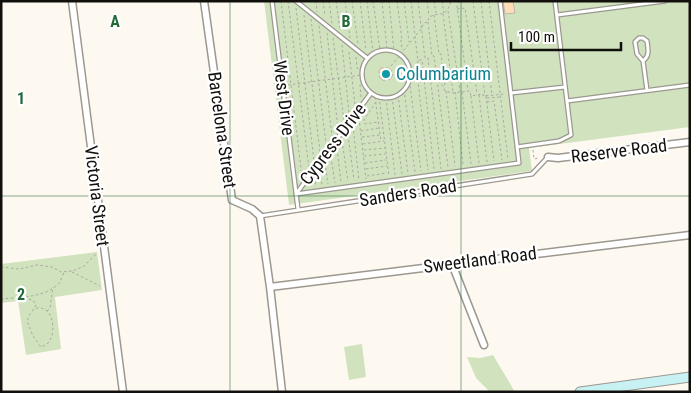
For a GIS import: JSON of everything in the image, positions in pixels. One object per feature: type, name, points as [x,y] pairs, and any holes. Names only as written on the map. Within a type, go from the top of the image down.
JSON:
[{"type":"street","name":"Victoria Street","points":[[72,1],[123,392]]},
{"type":"street","name":"Barcelona Street","points":[[204,1],[232,200],[252,209],[260,216]]},
{"type":"street","name":"Reserve Road","points":[[548,157],[558,158],[690,142]]},
{"type":"street","points":[[260,216],[282,392]]},
{"type":"street","name":"Sweetland Road","points":[[270,287],[690,234]]},
{"type":"street","points":[[452,264],[484,345]]},
{"type":"street","points":[[580,392],[690,377]]},
{"type":"lane","name":"West Drive","points":[[272,1],[298,209]]},
{"type":"lane","points":[[296,1],[367,58]]},
{"type":"lane","points":[[296,194],[519,164],[500,1]]},
{"type":"lane","points":[[517,147],[559,141],[571,135],[555,1]]},
{"type":"lane","points":[[557,15],[636,3],[665,1]]},
{"type":"lane","points":[[643,61],[647,58],[648,54],[647,41],[639,38],[635,42],[637,54],[643,61],[647,90]]},
{"type":"lane","points":[[387,49],[401,52],[408,62],[411,80],[404,90],[392,97],[386,98],[375,95],[363,82],[361,73],[367,58],[380,50],[387,49]]},
{"type":"lane","points":[[567,101],[690,85]]},
{"type":"lane","points":[[511,92],[565,87]]},
{"type":"lane","name":"Cypress Drive","points":[[296,194],[362,105],[375,95]]},
{"type":"lane","name":"Sanders Road","points":[[260,216],[532,174],[548,157]]},
{"type":"path","points":[[281,1],[303,185]]},
{"type":"path","points":[[288,1],[310,176]]},
{"type":"path","points":[[296,1],[317,192]]},
{"type":"path","points":[[316,1],[325,80],[342,188]]},
{"type":"path","points":[[323,1],[332,80],[348,187]]},
{"type":"path","points":[[329,1],[338,79],[355,186]]},
{"type":"path","points":[[336,1],[360,185]]},
{"type":"path","points":[[345,1],[352,77],[367,184]]},
{"type":"path","points":[[282,86],[352,77],[361,73],[357,68],[352,1]]},
{"type":"path","points":[[360,1],[367,58]]},
{"type":"path","points":[[366,1],[373,53]]},
{"type":"path","points":[[374,1],[380,50]]},
{"type":"path","points":[[382,1],[387,49]]},
{"type":"path","points":[[388,1],[394,51]]},
{"type":"path","points":[[397,1],[402,40],[401,52]]},
{"type":"path","points":[[404,1],[409,43]]},
{"type":"path","points":[[411,1],[428,176]]},
{"type":"path","points":[[418,1],[426,58],[428,58],[431,78],[442,174]]},
{"type":"path","points":[[427,1],[432,56],[434,56],[448,173]]},
{"type":"path","points":[[434,1],[444,88]]},
{"type":"path","points":[[442,1],[464,171]]},
{"type":"path","points":[[451,1],[448,11],[472,170]]},
{"type":"path","points":[[459,1],[456,6],[468,91],[470,91],[471,96],[480,169]]},
{"type":"path","points":[[473,1],[495,167]]},
{"type":"path","points":[[481,1],[492,95]]},
{"type":"path","points":[[489,1],[509,165]]},
{"type":"path","points":[[303,6],[323,191]]},
{"type":"path","points":[[457,9],[465,8],[487,168]]},
{"type":"path","points":[[429,17],[448,11]]},
{"type":"path","points":[[310,12],[329,190]]},
{"type":"path","points":[[391,66],[422,29],[424,23],[428,22]]},
{"type":"path","points":[[418,60],[422,60],[435,175]]},
{"type":"path","points":[[422,177],[410,85],[411,80],[424,78],[437,79],[446,91],[455,172]]},
{"type":"path","points":[[362,105],[360,85],[363,82]]},
{"type":"path","points":[[404,90],[415,178]]},
{"type":"path","points":[[446,91],[468,91]]},
{"type":"path","points":[[471,96],[483,94],[486,97],[500,96],[511,92]]},
{"type":"path","points":[[398,94],[409,178]]},
{"type":"path","points":[[375,95],[381,141]]},
{"type":"path","points":[[375,95],[389,181]]},
{"type":"path","points":[[486,97],[492,95],[500,96]]},
{"type":"path","points":[[392,97],[403,179]]},
{"type":"path","points":[[386,98],[396,180]]},
{"type":"path","points":[[376,102],[364,120],[365,124],[378,122]]},
{"type":"path","points":[[487,102],[494,102],[503,166]]},
{"type":"path","points":[[360,131],[379,128]]},
{"type":"path","points":[[361,138],[380,135]]},
{"type":"path","points":[[362,144],[384,141]]},
{"type":"path","points":[[532,145],[534,159],[548,157]]},
{"type":"path","points":[[330,148],[335,189]]},
{"type":"path","points":[[363,151],[385,148]]},
{"type":"path","points":[[364,156],[386,154]]},
{"type":"path","points":[[364,163],[387,160]]},
{"type":"path","points":[[365,169],[388,166]]},
{"type":"path","points":[[366,176],[388,173]]},
{"type":"path","points":[[1,267],[19,269],[37,266],[52,267],[61,272],[69,271],[84,266],[97,253]]},
{"type":"path","points":[[1,299],[21,298],[48,291],[59,284],[64,271]]},
{"type":"path","points":[[69,271],[100,286]]},
{"type":"path","points":[[48,311],[54,286]]},
{"type":"path","points":[[21,298],[33,300],[36,306],[27,320],[33,336],[41,347],[48,343],[53,334],[52,320],[48,311],[44,308],[36,308],[33,311]]},
{"type":"green space","points":[[264,1],[690,1],[690,127],[529,148],[532,171],[289,205]]},
{"type":"green space","points":[[97,252],[102,290],[55,297],[61,349],[26,355],[18,301],[1,303],[1,264]]},
{"type":"green space","points":[[362,344],[366,377],[349,380],[344,347]]},
{"type":"green space","points":[[493,355],[515,392],[490,392],[476,378],[467,357],[480,358]]},
{"type":"building","points":[[503,1],[513,1],[515,13],[505,14]]},
{"type":"building","name":"Columbarium","points":[[382,67],[385,70],[387,67],[392,71],[390,73],[393,75],[389,80],[386,78],[384,81],[379,77],[382,74],[378,72]]},
{"type":"place","name":"Columbarium","points":[[386,74]]}]
